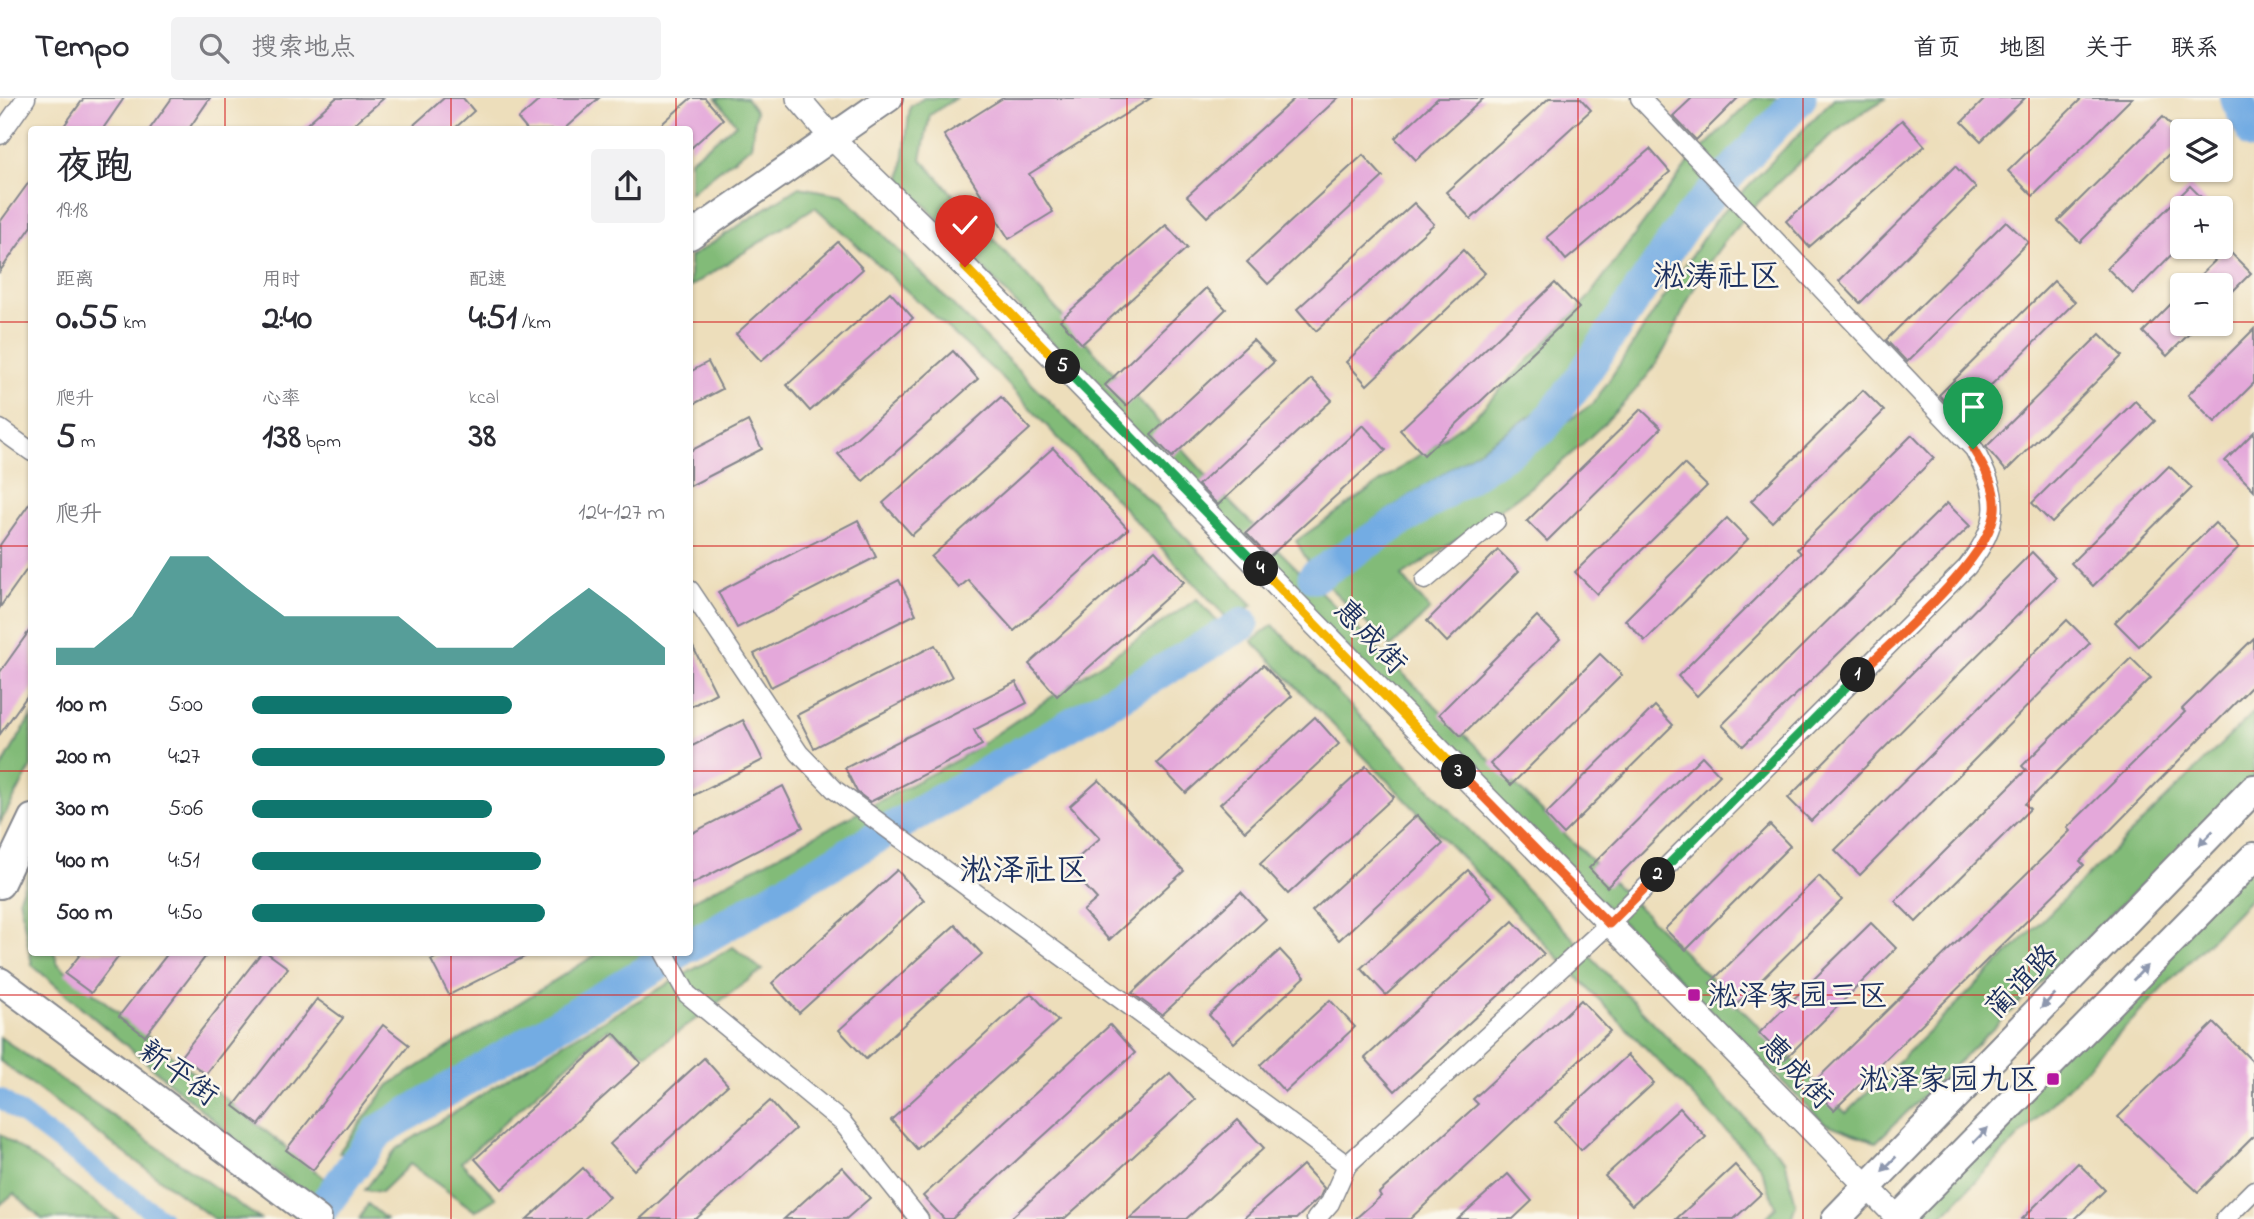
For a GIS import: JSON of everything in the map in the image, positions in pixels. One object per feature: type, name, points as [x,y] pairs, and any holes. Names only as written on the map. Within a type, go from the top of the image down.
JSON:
[{"type":"main road","points":[[693,234],[890,98]]},
{"type":"main road","name":"蔺谊路","points":[[1836,1219],[2254,789]]},
{"type":"main road","points":[[0,884],[28,826]]},
{"type":"main road","points":[[1898,1219],[2254,857]]},
{"type":"main road","name":"新平街","points":[[0,981],[318,1219]]},
{"type":"street","points":[[0,135],[26,98]]},
{"type":"street","name":"惠成街","points":[[798,98],[831,137],[965,267],[1898,1219]]},
{"type":"street","points":[[1316,1219],[1330,1203],[1347,1165],[1609,924],[1967,567],[1986,539],[1995,511],[1987,472],[1965,439],[1640,98]]},
{"type":"street","points":[[0,429],[28,449]]},
{"type":"street","points":[[1425,580],[1496,521]]},
{"type":"street","points":[[693,594],[799,753],[835,790],[1347,1165]]},
{"type":"street","points":[[666,956],[687,994],[842,1122],[919,1219]]},
{"type":"street","points":[[2225,1219],[2254,1190]]},
{"type":"green space","points":[[716,98],[746,98],[756,111],[751,146],[693,191],[693,158],[736,124]]},
{"type":"green space","points":[[924,98],[956,98],[930,115],[921,159],[1232,504],[1846,1113],[2254,712],[2254,776],[1876,1142],[1824,1123],[1192,495],[901,179],[910,107]]},
{"type":"green space","points":[[1754,98],[1790,98],[1694,194],[1566,392],[1309,563],[1296,541],[1475,416],[1587,299],[1690,161]]},
{"type":"green space","points":[[1834,98],[1887,98],[1862,113],[1811,152],[1761,199],[1739,224],[1703,272],[1671,338],[1648,375],[1594,433],[1501,509],[1402,576],[1430,610],[1391,647],[1327,585],[1594,403],[1715,220]]},
{"type":"green space","points":[[799,187],[843,195],[1253,605],[1228,619],[1002,378],[815,207],[693,285],[693,255]]},
{"type":"green space","points":[[1197,599],[1221,626],[693,941],[693,900],[959,759]]},
{"type":"green space","points":[[1273,625],[1785,1160],[1796,1204],[1791,1219],[1765,1219],[1776,1207],[1760,1166],[1252,641]]},
{"type":"green space","points":[[28,721],[28,773],[0,823],[0,770]]},
{"type":"green space","points":[[2254,853],[2254,895],[1939,1219],[1892,1219]]},
{"type":"green space","points":[[28,876],[28,944],[19,897]]},
{"type":"green space","points":[[733,947],[762,970],[647,1055],[607,1029],[461,1162],[496,1198],[475,1211],[410,1164],[381,1192],[365,1190],[396,1149],[562,1044]]},
{"type":"green space","points":[[30,956],[55,956],[58,964],[339,1190],[325,1207],[265,1164],[32,965]]},
{"type":"green space","points":[[594,956],[668,956],[396,1119],[360,1163],[339,1152],[389,1085]]},
{"type":"green space","points":[[0,1037],[260,1219],[214,1219],[0,1061]]},
{"type":"green space","points":[[0,1134],[119,1219],[42,1219],[14,1193],[0,1205]]},
{"type":"green space","points":[[368,1204],[386,1219],[359,1219]]},
{"type":"building","points":[[84,98],[124,98],[105,126],[64,126]]},
{"type":"building","points":[[172,98],[210,98],[191,126],[152,126]]},
{"type":"building","points":[[336,98],[384,98],[352,126],[304,126]]},
{"type":"building","points":[[444,98],[463,98],[474,111],[457,126],[412,126]]},
{"type":"building","points":[[542,98],[599,98],[568,126],[524,126],[518,119]]},
{"type":"building","points":[[691,98],[705,98],[723,119],[693,146],[693,126],[660,126]]},
{"type":"building","points":[[1003,98],[1151,98],[1029,174],[1053,212],[1009,239],[944,135]]},
{"type":"building","points":[[1295,98],[1338,98],[1207,217],[1187,196]]},
{"type":"building","points":[[1438,98],[1484,98],[1416,160],[1395,138]]},
{"type":"building","points":[[1549,98],[1580,98],[1591,110],[1471,219],[1446,192]]},
{"type":"building","points":[[1692,98],[1738,98],[1696,140],[1673,116]]},
{"type":"building","points":[[1986,98],[2025,98],[1981,141],[1962,122]]},
{"type":"building","points":[[2082,98],[2132,98],[2033,196],[2008,171]]},
{"type":"building","points":[[2163,117],[2170,124],[2170,153],[2080,242],[2058,221]]},
{"type":"building","points":[[1902,120],[1925,146],[1809,247],[1786,221]]},
{"type":"building","points":[[1650,149],[1670,172],[1566,260],[1547,237]]},
{"type":"building","points":[[1363,155],[1383,177],[1268,284],[1247,262]]},
{"type":"building","points":[[1955,166],[1976,188],[1860,303],[1839,281]]},
{"type":"building","points":[[28,184],[28,232],[0,271],[0,222]]},
{"type":"building","points":[[2190,186],[2200,196],[2180,196]]},
{"type":"building","points":[[1414,203],[1434,224],[1316,331],[1297,309]]},
{"type":"building","points":[[2170,206],[2170,256],[2133,294],[2107,268]]},
{"type":"building","points":[[2006,221],[2028,242],[1907,362],[1886,340]]},
{"type":"building","points":[[1166,225],[1187,248],[1082,344],[1060,320]]},
{"type":"building","points":[[838,242],[863,269],[761,361],[736,334]]},
{"type":"building","points":[[1463,250],[1485,273],[1367,385],[1346,362]]},
{"type":"building","points":[[2233,255],[2251,273],[2233,291],[2233,273],[2202,273],[2217,259],[2233,259]]},
{"type":"building","points":[[2054,281],[2075,302],[1959,417],[1939,395]]},
{"type":"building","points":[[1555,283],[1579,308],[1424,455],[1400,430]]},
{"type":"building","points":[[1206,288],[1226,309],[1126,406],[1105,385]]},
{"type":"building","points":[[890,292],[913,318],[810,411],[787,385]]},
{"type":"building","points":[[2170,305],[2170,336],[2187,336],[2167,356],[2143,332]]},
{"type":"building","points":[[2254,329],[2254,383],[2215,422],[2188,395]]},
{"type":"building","points":[[2100,334],[2122,356],[2006,471],[1986,447]]},
{"type":"building","points":[[1253,340],[1274,362],[1172,457],[1151,435]]},
{"type":"building","points":[[953,351],[978,379],[863,481],[838,454]]},
{"type":"building","points":[[708,362],[722,389],[693,404],[693,370]]},
{"type":"building","points":[[1312,379],[1332,400],[1218,505],[1198,485]]},
{"type":"building","points":[[1863,390],[1884,411],[1772,522],[1751,501]]},
{"type":"building","points":[[1001,397],[1030,429],[912,535],[883,503]]},
{"type":"building","points":[[2135,401],[2155,421],[2052,523],[2032,503]]},
{"type":"building","points":[[1641,409],[1661,428],[1547,541],[1527,521]]},
{"type":"building","points":[[748,421],[762,449],[693,484],[693,449]]},
{"type":"building","points":[[1363,425],[1386,450],[1269,557],[1246,533]]},
{"type":"building","points":[[2254,432],[2254,490],[2225,461]]},
{"type":"building","points":[[1912,435],[1934,458],[1697,696],[1678,676],[1801,553],[1797,549]]},
{"type":"building","points":[[1053,448],[1128,529],[1014,631],[968,580],[959,588],[931,557]]},
{"type":"building","points":[[1684,464],[1707,486],[1597,594],[1575,572]]},
{"type":"building","points":[[2169,466],[2192,488],[2093,586],[2071,563]]},
{"type":"building","points":[[1947,503],[1970,526],[1743,746],[1722,725]]},
{"type":"building","points":[[28,506],[28,568],[0,607],[0,545]]},
{"type":"building","points":[[1727,518],[1748,539],[1645,641],[1625,620]]},
{"type":"building","points":[[858,520],[876,557],[737,628],[718,592]]},
{"type":"building","points":[[2215,523],[2239,547],[2139,646],[2115,622]]},
{"type":"building","points":[[1155,550],[1184,582],[1057,696],[1029,664]]},
{"type":"building","points":[[1498,550],[1519,571],[1447,642],[1427,621]]},
{"type":"building","points":[[2032,552],[2056,577],[1811,821],[1788,798]]},
{"type":"building","points":[[899,580],[916,614],[771,687],[754,654]]},
{"type":"building","points":[[1537,616],[1560,639],[1461,736],[1439,714]]},
{"type":"building","points":[[2067,620],[2090,643],[1860,875],[1835,850]]},
{"type":"building","points":[[28,633],[28,695],[0,734],[0,672]]},
{"type":"building","points":[[2254,638],[2254,684],[2080,861],[2084,865],[1834,1110],[1810,1086],[2070,831],[2067,828],[2185,712],[2182,709]]},
{"type":"building","points":[[935,645],[952,677],[814,748],[797,715]]},
{"type":"building","points":[[693,647],[716,693],[693,705]]},
{"type":"building","points":[[1600,654],[1622,675],[1511,785],[1490,764]]},
{"type":"building","points":[[2131,658],[2151,678],[2025,804],[2030,809],[1916,922],[1895,901],[2026,770],[2022,766]]},
{"type":"building","points":[[1263,665],[1292,696],[1186,793],[1157,763]]},
{"type":"building","points":[[1016,682],[1027,703],[974,730],[982,745],[870,802],[857,792],[845,768]]},
{"type":"building","points":[[1655,706],[1673,725],[1563,834],[1545,815]]},
{"type":"building","points":[[1315,717],[1339,744],[1245,831],[1220,804]]},
{"type":"building","points":[[743,720],[763,760],[693,795],[693,745]]},
{"type":"building","points":[[1702,756],[1720,775],[1607,887],[1589,868]]},
{"type":"building","points":[[1366,766],[1394,797],[1288,894],[1260,864]]},
{"type":"building","points":[[1099,780],[1184,871],[1109,940],[1083,911],[1097,899],[1068,867],[1100,838],[1070,806]]},
{"type":"building","points":[[783,786],[803,827],[693,883],[693,832]]},
{"type":"building","points":[[1417,815],[1443,844],[1339,940],[1312,911]]},
{"type":"building","points":[[1770,825],[1790,846],[1686,950],[1665,929]]},
{"type":"building","points":[[897,870],[924,900],[799,1013],[772,983]]},
{"type":"building","points":[[1468,870],[1492,897],[1386,995],[1361,968]]},
{"type":"building","points":[[1819,876],[1842,900],[1734,1007],[1710,983]]},
{"type":"building","points":[[1241,892],[1266,919],[1162,1015],[1132,993]]},
{"type":"building","points":[[1513,921],[1544,954],[1395,1091],[1365,1058]]},
{"type":"building","points":[[1871,923],[1896,948],[1785,1059],[1759,1033]]},
{"type":"building","points":[[955,925],[982,954],[866,1059],[839,1030]]},
{"type":"building","points":[[1280,950],[1305,977],[1234,1043],[1209,1015]]},
{"type":"building","points":[[79,956],[119,956],[91,993],[65,974]]},
{"type":"building","points":[[166,956],[206,956],[145,1036],[119,1016]]},
{"type":"building","points":[[259,956],[272,956],[288,968],[206,1074],[181,1056]]},
{"type":"building","points":[[438,956],[526,956],[449,995],[431,960]]},
{"type":"building","points":[[1031,993],[1058,1021],[917,1149],[891,1120]]},
{"type":"building","points":[[317,999],[343,1018],[259,1125],[234,1106]]},
{"type":"building","points":[[1330,1000],[1355,1027],[1285,1092],[1260,1065]]},
{"type":"building","points":[[1581,1000],[1610,1031],[1410,1219],[1355,1219],[1381,1196],[1379,1193],[1478,1104],[1473,1099]]},
{"type":"building","points":[[2214,1023],[2254,1063],[2254,1136],[2198,1192],[2118,1117]]},
{"type":"building","points":[[383,1025],[409,1045],[313,1170],[286,1150]]},
{"type":"building","points":[[1110,1025],[1135,1053],[952,1219],[944,1219],[923,1196]]},
{"type":"building","points":[[614,1033],[641,1063],[502,1189],[475,1159]]},
{"type":"building","points":[[1628,1055],[1654,1083],[1581,1150],[1555,1122]]},
{"type":"building","points":[[704,1058],[728,1085],[634,1170],[610,1144]]},
{"type":"building","points":[[1170,1073],[1195,1100],[1101,1186],[1064,1219],[1010,1219]]},
{"type":"building","points":[[770,1101],[795,1129],[696,1219],[640,1219]]},
{"type":"building","points":[[1680,1108],[1706,1137],[1632,1205],[1605,1176]]},
{"type":"building","points":[[1238,1120],[1264,1148],[1186,1219],[1129,1219]]},
{"type":"building","points":[[2078,1163],[2105,1190],[2075,1219],[2022,1219]]},
{"type":"building","points":[[1303,1165],[1324,1188],[1320,1197],[1296,1219],[1243,1219]]},
{"type":"building","points":[[1735,1165],[1761,1194],[1734,1219],[1676,1219]]},
{"type":"building","points":[[842,1167],[870,1198],[846,1219],[784,1219]]},
{"type":"building","points":[[583,1168],[609,1197],[584,1219],[527,1219]]},
{"type":"building","points":[[1508,1174],[1532,1201],[1513,1219],[1458,1219]]},
{"type":"waterway","points":[[1314,577],[1542,429],[1579,381],[1688,219],[1800,98]]},
{"type":"waterway","points":[[2236,98],[2254,134]]},
{"type":"waterway","points":[[693,944],[1243,624]]},
{"type":"waterway","points":[[314,1219],[379,1131],[672,956]]},
{"type":"waterway","points":[[0,1098],[162,1219]]},
{"type":"place","name":"淞泽家园三区","points":[[1694,995]]},
{"type":"place","name":"淞泽家园九区","points":[[2053,1079]]},
{"type":"district","name":"淞涛社区","points":[[1717,275]]},
{"type":"district","name":"淞泽社区","points":[[1024,869]]},
{"type":"route","points":[[965,267],[1609,924],[1977,554],[1992,523],[1995,499],[1987,472],[1973,449]]}]
